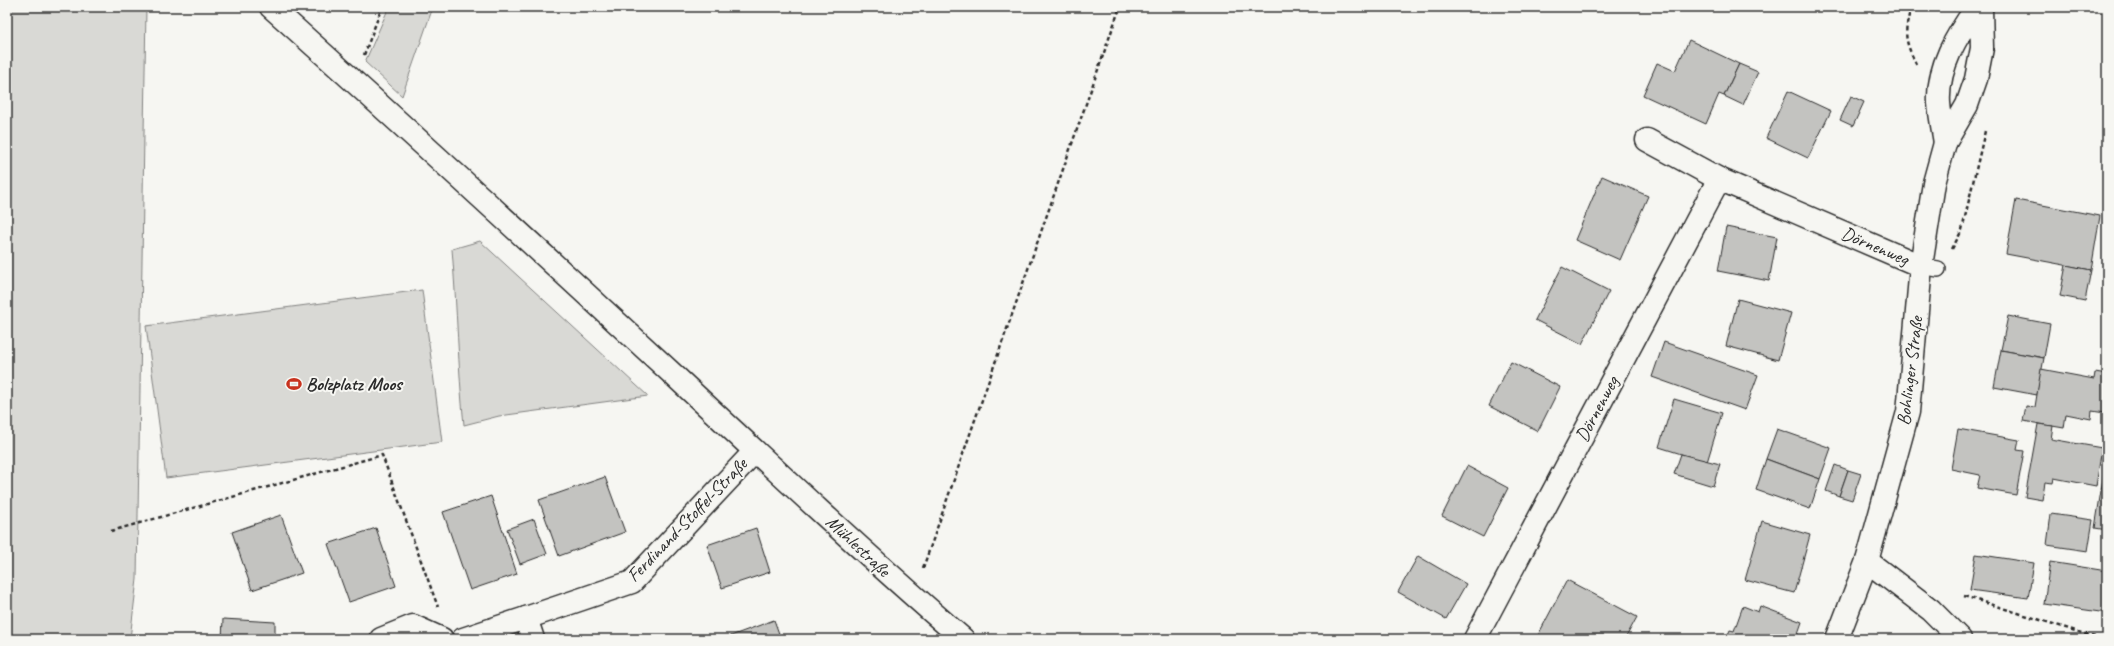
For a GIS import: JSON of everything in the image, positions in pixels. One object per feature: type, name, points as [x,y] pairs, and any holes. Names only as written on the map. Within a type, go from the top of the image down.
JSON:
[{"type":"street","name":"Mühlestraße","points":[[271,7],[352,79],[910,593],[963,639]]},
{"type":"street","name":"Bohlinger Straße","points":[[1945,143],[1939,102],[1942,71],[1955,39],[1977,7]]},
{"type":"street","name":"Bohlinger Straße","points":[[1837,639],[1867,561],[1908,412],[1930,268],[1934,183],[1945,143],[1967,105],[1976,79],[1982,48],[1981,7]]},
{"type":"street","name":"Dörnenweg","points":[[1647,140],[1719,179],[1930,268]]},
{"type":"street","name":"Dörnenweg","points":[[1475,639],[1719,179]]},
{"type":"street","name":"Ferdinand-Stoffel-Straße","points":[[463,639],[632,582],[755,451]]},
{"type":"street","points":[[1867,561],[1931,610],[1960,639]]},
{"type":"street","points":[[526,618],[532,639]]},
{"type":"street","points":[[381,639],[413,626],[442,639]]},
{"type":"path","points":[[352,79],[368,48],[382,7]]},
{"type":"path","points":[[910,593],[927,562],[1120,7]]},
{"type":"path","points":[[111,531],[382,455],[438,610]]},
{"type":"path","points":[[1964,596],[2101,639]]},
{"type":"shaded area","points":[[7,7],[146,7],[137,579],[130,639],[7,639]]},
{"type":"shaded area","points":[[389,7],[433,7],[402,96],[365,62]]},
{"type":"shaded area","points":[[480,241],[648,396],[499,416],[464,425],[452,249]]},
{"type":"shaded area","name":"Bolzplatz Moos","points":[[422,290],[442,442],[166,478],[146,326]]},
{"type":"building","points":[[1689,40],[1739,64],[1724,96],[1719,94],[1706,124],[1643,95],[1657,63],[1675,71]]},
{"type":"building","points":[[1739,64],[1758,72],[1743,105],[1724,96]]},
{"type":"building","points":[[1788,91],[1831,111],[1808,158],[1766,138]]},
{"type":"building","points":[[1851,96],[1864,102],[1853,126],[1840,120]]},
{"type":"building","points":[[1602,176],[1648,196],[1620,260],[1575,240]]},
{"type":"building","points":[[2016,200],[2100,216],[2091,270],[2006,254]]},
{"type":"building","points":[[1726,227],[1777,237],[1769,281],[1718,271]]},
{"type":"building","points":[[2066,265],[2091,270],[2085,301],[2060,296]]},
{"type":"building","points":[[1562,267],[1609,291],[1582,344],[1535,320]]},
{"type":"building","points":[[1738,299],[1791,313],[1778,360],[1726,346]]},
{"type":"building","points":[[2008,316],[2050,324],[2044,358],[2001,350]]},
{"type":"building","points":[[1664,342],[1758,375],[1745,410],[1652,377]]},
{"type":"building","points":[[2001,350],[2044,358],[2037,395],[1994,387]]},
{"type":"building","points":[[1511,362],[1560,387],[1538,431],[1489,406]]},
{"type":"building","points":[[2041,369],[2094,379],[2095,373],[2107,375],[2105,413],[2092,411],[2091,419],[2066,414],[2064,428],[2023,421],[2026,406],[2035,407]]},
{"type":"building","points":[[1674,399],[1722,413],[1707,462],[1659,447]]},
{"type":"building","points":[[2038,424],[2053,426],[2051,439],[2102,448],[2096,486],[2054,478],[2053,483],[2045,482],[2042,500],[2025,497]]},
{"type":"building","points":[[1777,429],[1831,448],[1820,479],[1766,459]]},
{"type":"building","points":[[1958,429],[2019,440],[2017,450],[2024,451],[2016,495],[1977,488],[1980,475],[1951,469]]},
{"type":"building","points":[[1681,454],[1720,464],[1713,486],[1674,474]]},
{"type":"building","points":[[1766,459],[1820,479],[1810,509],[1756,490]]},
{"type":"building","points":[[1835,465],[1848,470],[1839,496],[1826,491]]},
{"type":"building","points":[[1467,466],[1508,488],[1483,537],[1442,516]]},
{"type":"building","points":[[2105,466],[2107,467],[2107,530],[2095,528]]},
{"type":"building","points":[[1848,470],[1861,474],[1852,500],[1839,496]]},
{"type":"building","points":[[605,477],[625,532],[559,556],[539,500]]},
{"type":"building","points":[[491,496],[517,574],[470,590],[443,512]]},
{"type":"building","points":[[2051,514],[2093,520],[2088,551],[2047,545]]},
{"type":"building","points":[[281,515],[302,573],[252,590],[232,532]]},
{"type":"building","points":[[534,519],[547,554],[520,564],[507,529]]},
{"type":"building","points":[[1762,521],[1810,535],[1794,593],[1745,580]]},
{"type":"building","points":[[376,528],[396,586],[349,602],[328,544]]},
{"type":"building","points":[[756,528],[770,572],[722,588],[707,545]]},
{"type":"building","points":[[1976,554],[2034,563],[2028,598],[1970,590]]},
{"type":"building","points":[[1418,556],[1466,584],[1446,619],[1398,592]]},
{"type":"building","points":[[2050,562],[2107,571],[2107,613],[2044,604]]},
{"type":"building","points":[[1567,580],[1637,617],[1625,639],[1536,639]]},
{"type":"building","points":[[1743,606],[1758,612],[1760,606],[1802,622],[1796,639],[1726,639],[1730,630],[1734,631]]},
{"type":"building","points":[[223,619],[275,622],[275,639],[222,639]]},
{"type":"building","points":[[774,620],[781,639],[729,639],[728,637]]},
{"type":"place","name":"Bolzplatz Moos","points":[[294,384]]}]
